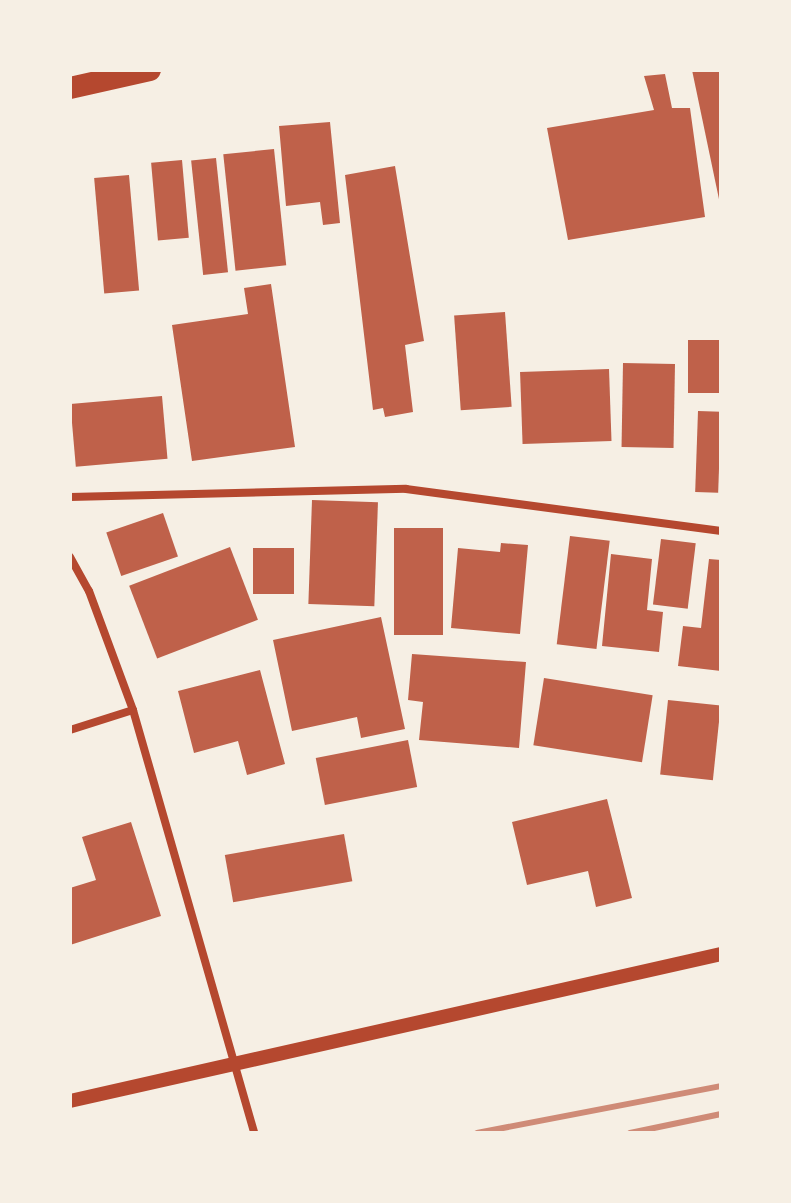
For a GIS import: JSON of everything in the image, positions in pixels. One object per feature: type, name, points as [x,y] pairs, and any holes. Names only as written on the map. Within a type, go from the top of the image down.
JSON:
[{"type":"highway","points":[[70,88],[150,70]]},
{"type":"street","points":[[70,497],[406,489],[721,531]]},
{"type":"street","points":[[70,557],[89,591],[133,710],[237,1063],[254,1133]]},
{"type":"street","points":[[70,730],[133,710]]},
{"type":"street","points":[[70,1101],[721,954]]},
{"type":"building","points":[[692,70],[721,70],[721,204],[720,204]]},
{"type":"building","points":[[665,74],[672,108],[690,108],[705,217],[568,240],[547,128],[654,110],[644,76]]},
{"type":"building","points":[[330,122],[340,223],[323,225],[320,202],[286,206],[279,126]]},
{"type":"building","points":[[274,149],[286,265],[236,271],[223,154]]},
{"type":"building","points":[[216,158],[228,272],[203,275],[191,161]]},
{"type":"building","points":[[182,160],[189,238],[158,240],[151,163]]},
{"type":"building","points":[[395,166],[424,341],[405,345],[413,412],[385,417],[383,408],[373,410],[345,175]]},
{"type":"building","points":[[129,175],[139,291],[104,294],[94,178]]},
{"type":"building","points":[[271,284],[295,447],[192,461],[172,325],[248,314],[244,288]]},
{"type":"building","points":[[505,312],[512,407],[461,410],[454,316]]},
{"type":"building","points":[[688,340],[721,340],[721,393],[688,393]]},
{"type":"building","points":[[623,363],[675,364],[674,448],[622,447]]},
{"type":"building","points":[[609,369],[612,441],[523,444],[520,372]]},
{"type":"building","points":[[162,396],[167,459],[76,467],[70,404]]},
{"type":"building","points":[[698,411],[721,412],[718,493],[695,492]]},
{"type":"building","points":[[312,500],[378,502],[374,606],[308,604]]},
{"type":"building","points":[[163,513],[178,556],[121,576],[106,533]]},
{"type":"building","points":[[394,528],[443,528],[443,635],[394,635]]},
{"type":"building","points":[[570,536],[610,541],[596,649],[557,644]]},
{"type":"building","points":[[661,539],[696,543],[688,609],[653,605]]},
{"type":"building","points":[[501,543],[528,545],[520,634],[451,628],[458,548],[500,552]]},
{"type":"building","points":[[230,547],[258,620],[157,659],[129,586]]},
{"type":"building","points":[[253,548],[294,548],[294,594],[253,594]]},
{"type":"building","points":[[611,554],[652,559],[647,610],[663,612],[659,652],[602,646]]},
{"type":"building","points":[[709,559],[721,560],[721,671],[678,666],[683,626],[701,628]]},
{"type":"building","points":[[381,617],[405,729],[361,738],[357,717],[292,731],[273,640]]},
{"type":"building","points":[[412,654],[526,662],[519,748],[419,740],[423,702],[408,700]]},
{"type":"building","points":[[260,670],[285,764],[247,775],[238,741],[194,753],[178,691]]},
{"type":"building","points":[[544,678],[653,695],[642,762],[533,745]]},
{"type":"building","points":[[668,700],[721,706],[713,780],[660,775]]},
{"type":"building","points":[[408,740],[417,787],[325,805],[316,758]]},
{"type":"building","points":[[607,799],[632,898],[596,907],[588,871],[527,885],[512,822]]},
{"type":"building","points":[[131,822],[161,916],[70,945],[70,888],[96,880],[82,837]]},
{"type":"building","points":[[344,834],[352,881],[233,902],[225,855]]},
{"type":"railway","points":[[477,1133],[721,1086]]},
{"type":"railway","points":[[630,1133],[721,1114]]}]
